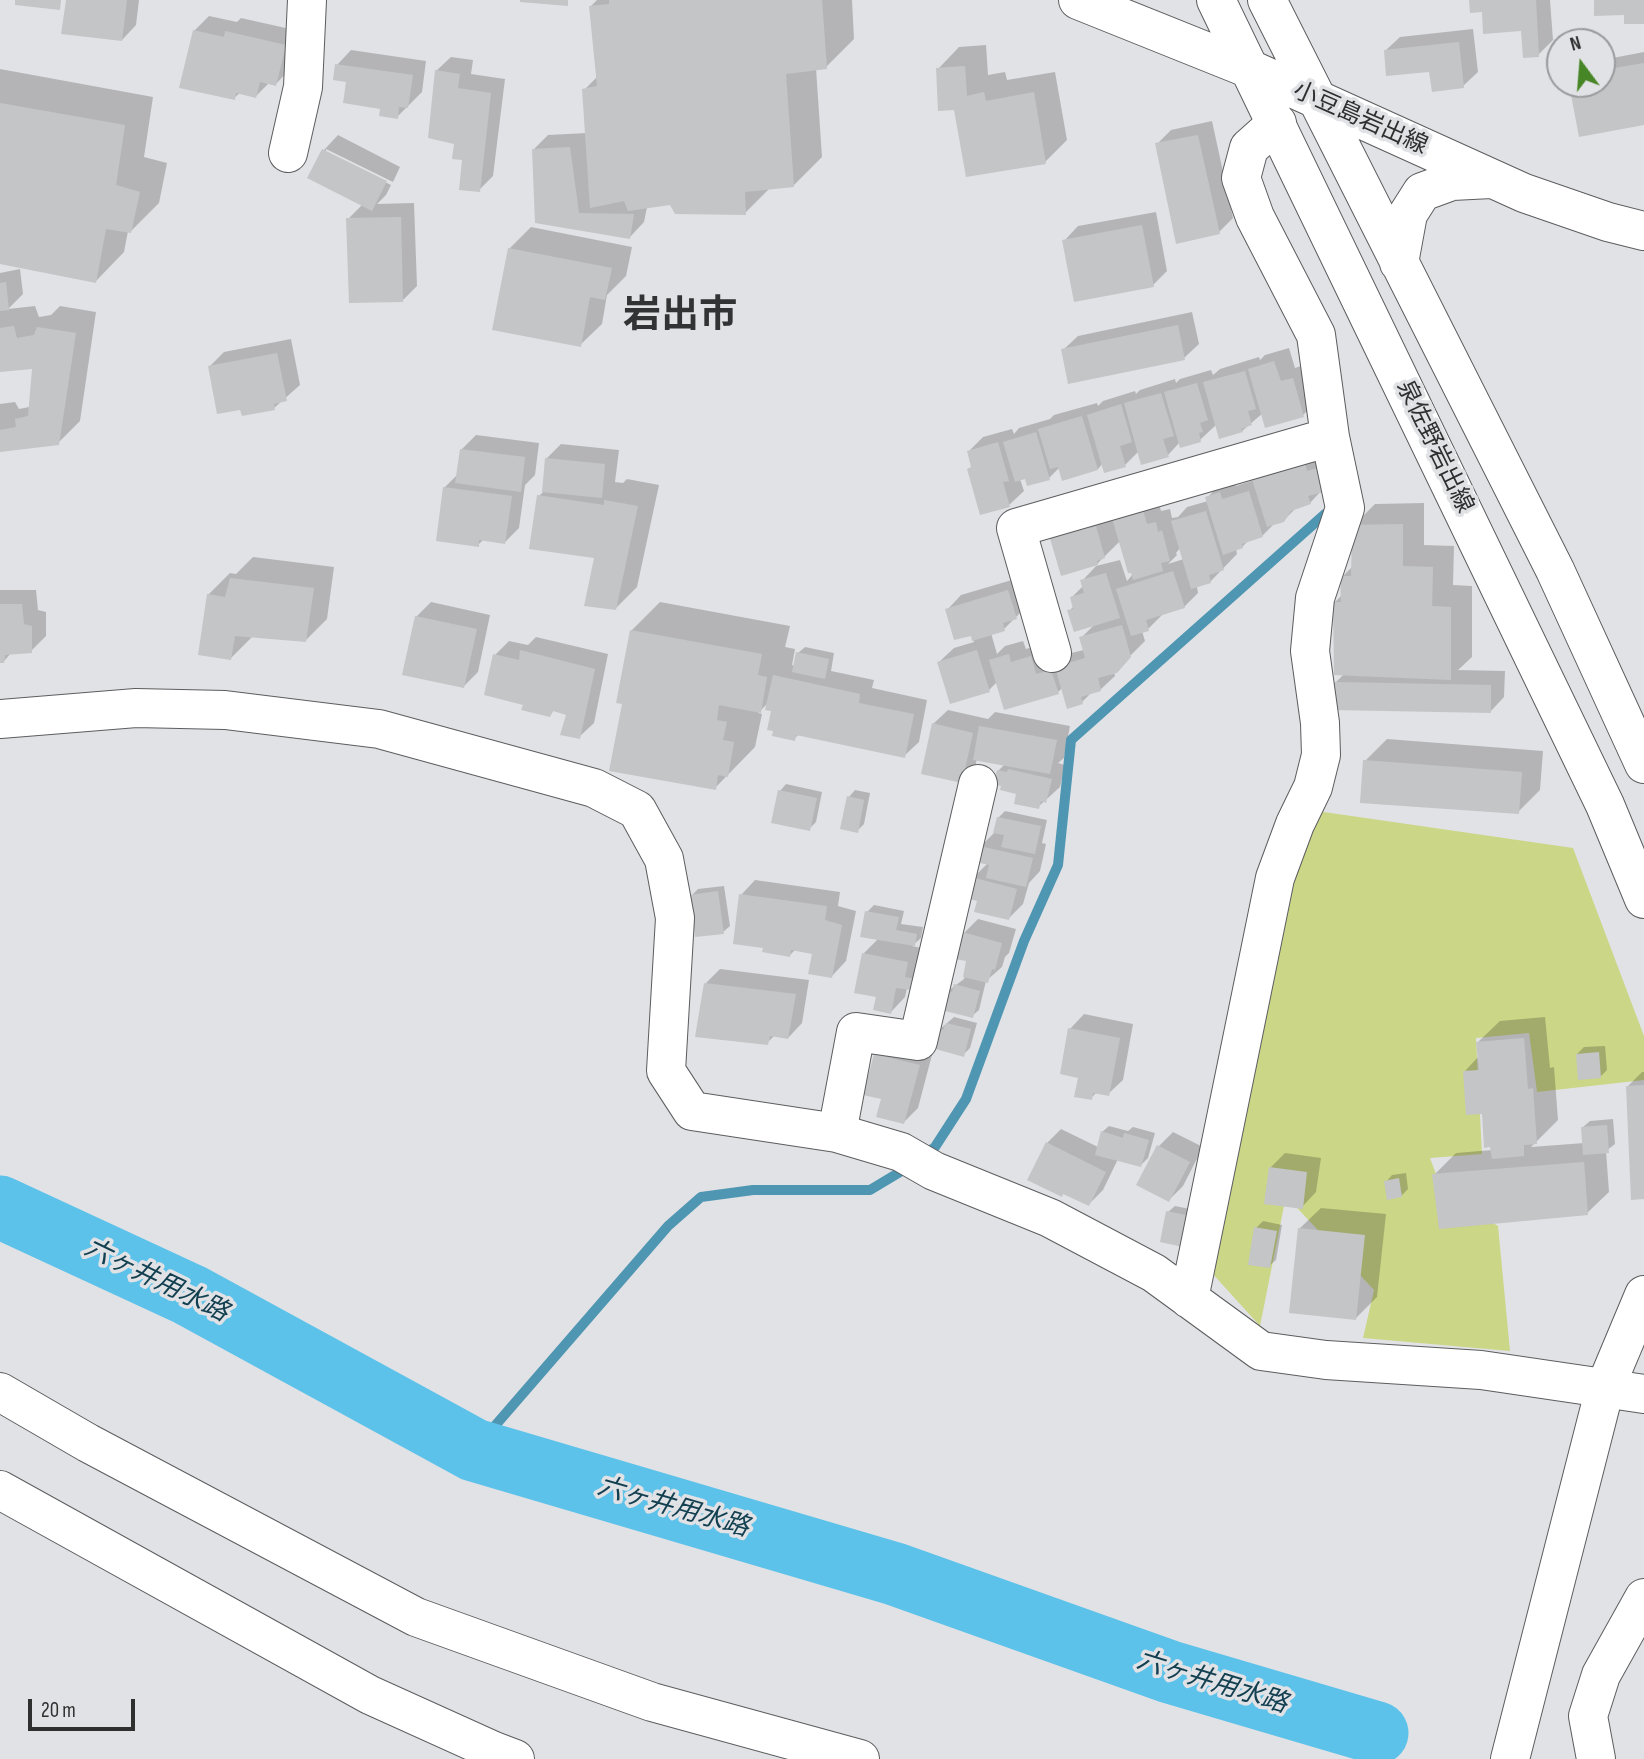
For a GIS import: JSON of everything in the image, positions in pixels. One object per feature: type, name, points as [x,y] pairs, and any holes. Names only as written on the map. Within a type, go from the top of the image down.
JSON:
[{"type":"street","points":[[288,153],[303,87],[307,0]]},
{"type":"street","name":"小豆島岩出線","points":[[1078,0],[1250,69],[1524,193],[1608,222],[1644,231]]},
{"type":"street","name":"泉佐野岩出線","points":[[1216,0],[1600,792],[1644,899]]},
{"type":"street","points":[[1267,0],[1555,570],[1644,764]]},
{"type":"street","points":[[1189,1299],[1275,878],[1295,824],[1313,787],[1321,755],[1320,723],[1310,651],[1315,597],[1345,508],[1330,437],[1316,335],[1255,217],[1241,178],[1249,148],[1277,123]]},
{"type":"street","points":[[1399,263],[1408,214],[1422,192],[1451,181],[1491,178]]},
{"type":"street","points":[[1052,653],[1016,528],[1330,437]]},
{"type":"street","points":[[0,719],[136,708],[225,710],[379,729],[594,788],[637,810],[664,859],[675,918],[666,1071],[692,1111],[837,1133],[901,1152],[934,1171],[1050,1218],[1154,1273],[1261,1351],[1326,1360],[1481,1370],[1644,1394]]},
{"type":"street","points":[[837,1133],[856,1032],[918,1041],[978,784]]},
{"type":"street","points":[[1510,1759],[1605,1388],[1644,1295]]},
{"type":"street","points":[[0,1392],[88,1443],[416,1617],[652,1702],[860,1759]]},
{"type":"street","points":[[0,1490],[370,1695],[515,1759]]},
{"type":"street","points":[[1595,1759],[1588,1716],[1601,1675],[1644,1598]]},
{"type":"green space","points":[[1317,811],[1573,848],[1644,1036],[1644,1080],[1537,1092],[1529,1033],[1476,1038],[1482,1154],[1430,1158],[1443,1193],[1498,1226],[1510,1351],[1363,1338],[1374,1290],[1286,1196],[1260,1326],[1191,1250],[1254,956]]},
{"type":"building","points":[[15,0],[61,0],[60,10],[15,5]]},
{"type":"building","points":[[66,0],[127,0],[122,41],[61,34]]},
{"type":"building","points":[[568,0],[568,6],[520,2]]},
{"type":"building","points":[[609,0],[822,0],[827,69],[786,74],[794,187],[745,192],[746,215],[675,214],[670,205],[628,211],[624,201],[590,208],[582,89],[597,86],[589,6],[609,4]]},
{"type":"building","points":[[1469,0],[1536,0],[1539,57],[1523,58],[1521,31],[1483,34],[1482,12],[1470,13]]},
{"type":"building","points":[[1594,0],[1644,0],[1644,24],[1624,24],[1624,15],[1594,16]]},
{"type":"building","points":[[193,30],[224,37],[225,31],[286,45],[276,86],[260,82],[256,98],[236,93],[235,100],[179,88]]},
{"type":"building","points":[[1459,42],[1464,88],[1432,92],[1429,72],[1386,76],[1384,50]]},
{"type":"building","points":[[1644,63],[1644,125],[1579,137],[1572,98],[1616,98],[1616,68]]},
{"type":"building","points":[[335,64],[413,75],[408,108],[399,107],[398,119],[379,116],[380,109],[343,103],[346,82],[333,80]]},
{"type":"building","points":[[965,66],[967,96],[984,92],[986,101],[1034,92],[1046,164],[966,177],[954,110],[938,111],[936,68]]},
{"type":"building","points":[[435,70],[460,74],[458,88],[491,93],[480,192],[459,190],[462,160],[452,159],[454,144],[428,138]]},
{"type":"building","points":[[0,103],[125,125],[116,185],[140,192],[131,233],[106,229],[96,283],[0,264]]},
{"type":"building","points":[[1198,135],[1220,234],[1176,244],[1155,143]]},
{"type":"building","points":[[570,147],[579,213],[634,214],[630,239],[535,223],[532,149]]},
{"type":"building","points":[[322,149],[387,181],[372,211],[307,178]]},
{"type":"building","points":[[401,217],[403,302],[349,303],[346,218]]},
{"type":"building","points":[[1142,225],[1154,287],[1074,302],[1062,240]]},
{"type":"building","points":[[508,248],[612,268],[605,300],[590,297],[581,347],[492,330]]},
{"type":"building","points":[[6,282],[9,310],[0,311],[0,283]]},
{"type":"building","points":[[1178,325],[1185,360],[1068,384],[1061,349]]},
{"type":"building","points":[[14,326],[17,338],[34,335],[37,327],[76,333],[59,445],[0,452],[0,430],[16,427],[15,419],[28,416],[32,369],[0,372],[0,328]]},
{"type":"building","points":[[277,353],[287,401],[274,404],[275,410],[242,416],[240,410],[217,414],[208,366]]},
{"type":"building","points":[[1274,361],[1281,381],[1293,378],[1304,417],[1265,428],[1248,369]]},
{"type":"building","points":[[1245,371],[1256,409],[1248,411],[1252,425],[1241,429],[1243,432],[1219,439],[1203,382]]},
{"type":"building","points":[[1197,383],[1208,420],[1200,423],[1203,432],[1199,433],[1201,442],[1180,448],[1164,392]]},
{"type":"building","points":[[1161,393],[1174,436],[1163,439],[1169,457],[1141,465],[1124,403]]},
{"type":"building","points":[[1121,404],[1132,442],[1120,446],[1126,467],[1104,473],[1087,415]]},
{"type":"building","points":[[1082,416],[1098,470],[1062,481],[1058,467],[1050,469],[1038,429]]},
{"type":"building","points":[[1036,432],[1050,480],[1027,486],[1025,479],[1015,482],[1003,442]]},
{"type":"building","points":[[998,442],[1009,481],[1003,482],[1010,507],[980,515],[967,469],[971,467],[967,451]]},
{"type":"building","points":[[460,449],[525,457],[521,492],[455,483]]},
{"type":"building","points":[[545,458],[605,464],[602,498],[542,492]]},
{"type":"building","points":[[1305,463],[1307,471],[1322,467],[1328,491],[1308,496],[1311,504],[1291,511],[1284,522],[1267,527],[1252,479]]},
{"type":"building","points":[[443,487],[512,496],[505,544],[479,540],[479,547],[436,541]]},
{"type":"building","points":[[1249,491],[1263,537],[1242,544],[1243,548],[1223,555],[1205,497],[1220,492],[1222,499]]},
{"type":"building","points":[[537,495],[604,505],[604,500],[638,506],[616,610],[584,606],[594,558],[529,549]]},
{"type":"building","points":[[1143,510],[1147,524],[1156,522],[1158,532],[1162,530],[1170,561],[1161,563],[1163,571],[1133,580],[1131,573],[1128,573],[1112,518]]},
{"type":"building","points":[[1206,511],[1224,570],[1209,575],[1211,583],[1191,589],[1171,521]]},
{"type":"building","points":[[1089,523],[1091,528],[1096,526],[1105,558],[1097,561],[1098,565],[1061,576],[1049,535]]},
{"type":"building","points":[[1403,524],[1403,566],[1433,567],[1432,606],[1451,607],[1451,680],[1334,675],[1333,602],[1341,602],[1340,576],[1351,576],[1352,525]]},
{"type":"building","points":[[1173,571],[1185,608],[1146,620],[1149,631],[1131,636],[1116,589]]},
{"type":"building","points":[[1106,573],[1120,618],[1074,632],[1067,610],[1073,609],[1070,597],[1084,593],[1080,580]]},
{"type":"building","points":[[230,578],[314,588],[306,642],[235,636],[231,660],[198,655],[207,594],[225,597]]},
{"type":"building","points":[[1008,590],[1017,619],[1003,623],[1005,631],[972,641],[971,636],[954,640],[945,609]]},
{"type":"building","points":[[0,604],[22,604],[24,624],[32,626],[32,653],[5,655],[4,663],[0,663]]},
{"type":"building","points":[[415,616],[477,629],[464,688],[402,675]]},
{"type":"building","points":[[1122,625],[1131,657],[1117,673],[1098,678],[1101,691],[1081,697],[1083,704],[1067,709],[1055,667],[1085,658],[1079,637]]},
{"type":"building","points":[[630,630],[762,654],[758,675],[767,677],[761,713],[719,705],[717,720],[727,722],[723,740],[734,742],[728,777],[718,775],[716,790],[609,771],[622,704],[616,703]]},
{"type":"building","points":[[520,650],[595,669],[580,739],[560,735],[566,715],[553,711],[550,717],[521,710],[523,705],[484,695],[493,654],[519,660]]},
{"type":"building","points":[[977,650],[990,692],[950,704],[937,662]]},
{"type":"building","points":[[796,652],[829,659],[825,679],[792,672]]},
{"type":"building","points":[[1009,654],[1011,662],[1031,656],[1036,674],[1051,670],[1059,694],[1004,710],[989,660]]},
{"type":"building","points":[[773,675],[860,694],[859,703],[914,714],[905,758],[796,735],[795,741],[772,736],[773,731],[767,730],[771,711],[765,710]]},
{"type":"building","points":[[1333,682],[1491,685],[1491,713],[1332,710]]},
{"type":"building","points":[[932,723],[973,733],[962,783],[921,774]]},
{"type":"building","points":[[979,726],[1057,740],[1050,774],[973,760]]},
{"type":"building","points":[[1363,760],[1522,772],[1519,814],[1360,803]]},
{"type":"building","points":[[1008,769],[1052,779],[1046,803],[1041,801],[1039,809],[1014,804],[1016,794],[1000,790],[1001,786],[993,784],[997,770],[1007,772]]},
{"type":"building","points":[[778,790],[817,798],[810,831],[771,823]]},
{"type":"building","points":[[847,796],[864,800],[858,833],[840,829]]},
{"type":"building","points":[[997,817],[1041,826],[1035,854],[1001,847],[1004,835],[993,833]]},
{"type":"building","points":[[979,846],[1033,858],[1026,887],[986,878],[989,865],[975,862]]},
{"type":"building","points":[[971,877],[1017,889],[1009,920],[974,912],[977,901],[966,898]]},
{"type":"building","points":[[718,891],[724,934],[695,937],[690,895]]},
{"type":"building","points":[[739,894],[827,906],[825,920],[842,925],[832,978],[808,974],[812,954],[791,950],[790,957],[762,952],[763,948],[733,944]]},
{"type":"building","points":[[865,911],[899,917],[896,930],[917,934],[915,946],[860,937]]},
{"type":"building","points":[[962,932],[1002,943],[995,970],[992,969],[988,983],[963,977],[966,961],[955,959]]},
{"type":"building","points":[[862,953],[908,962],[905,977],[915,979],[912,990],[896,988],[891,1014],[873,1010],[876,997],[854,993]]},
{"type":"building","points":[[704,983],[796,994],[788,1039],[770,1036],[768,1045],[695,1037]]},
{"type":"building","points":[[954,984],[980,991],[973,1018],[941,1010],[946,991],[952,992]]},
{"type":"building","points":[[946,1023],[971,1029],[964,1057],[932,1048],[937,1029],[943,1030]]},
{"type":"building","points":[[1068,1028],[1120,1038],[1109,1096],[1093,1093],[1092,1100],[1074,1097],[1078,1078],[1060,1074]]},
{"type":"building","points":[[1524,1038],[1528,1089],[1533,1088],[1537,1144],[1524,1145],[1524,1156],[1492,1159],[1490,1147],[1484,1148],[1482,1114],[1466,1115],[1463,1071],[1479,1070],[1476,1042]]},
{"type":"building","points":[[1599,1052],[1601,1078],[1578,1080],[1576,1054]]},
{"type":"building","points":[[874,1054],[920,1065],[904,1124],[876,1117],[881,1099],[863,1095]]},
{"type":"building","points":[[1644,1085],[1644,1199],[1631,1200],[1626,1086]]},
{"type":"building","points":[[1607,1125],[1609,1153],[1583,1155],[1581,1127]]},
{"type":"building","points":[[1101,1131],[1123,1138],[1124,1133],[1149,1140],[1141,1167],[1095,1155]]},
{"type":"building","points":[[1046,1142],[1106,1172],[1089,1206],[1063,1194],[1062,1197],[1027,1180]]},
{"type":"building","points":[[1157,1145],[1190,1162],[1169,1202],[1136,1185]]},
{"type":"building","points":[[1584,1162],[1588,1215],[1439,1229],[1432,1174]]},
{"type":"building","points":[[1269,1167],[1307,1172],[1303,1209],[1264,1204]]},
{"type":"building","points":[[1399,1178],[1402,1197],[1387,1200],[1384,1181]]},
{"type":"building","points":[[1166,1211],[1190,1216],[1183,1247],[1160,1242]]},
{"type":"building","points":[[1254,1227],[1277,1231],[1270,1268],[1248,1265]]},
{"type":"building","points":[[1298,1228],[1365,1235],[1356,1320],[1289,1313]]},
{"type":"waterway","points":[[923,1156],[935,1147],[966,1099],[1024,941],[1058,865],[1071,740],[1325,514]]},
{"type":"waterway","points":[[474,1450],[668,1226],[701,1197],[753,1190],[870,1190],[910,1166]]},
{"type":"waterway","name":"六ヶ井用水路","points":[[0,1207],[190,1295],[474,1450],[895,1574],[1170,1672],[1377,1733]]},
{"type":"district","name":"岩出市","points":[[680,317]]}]
